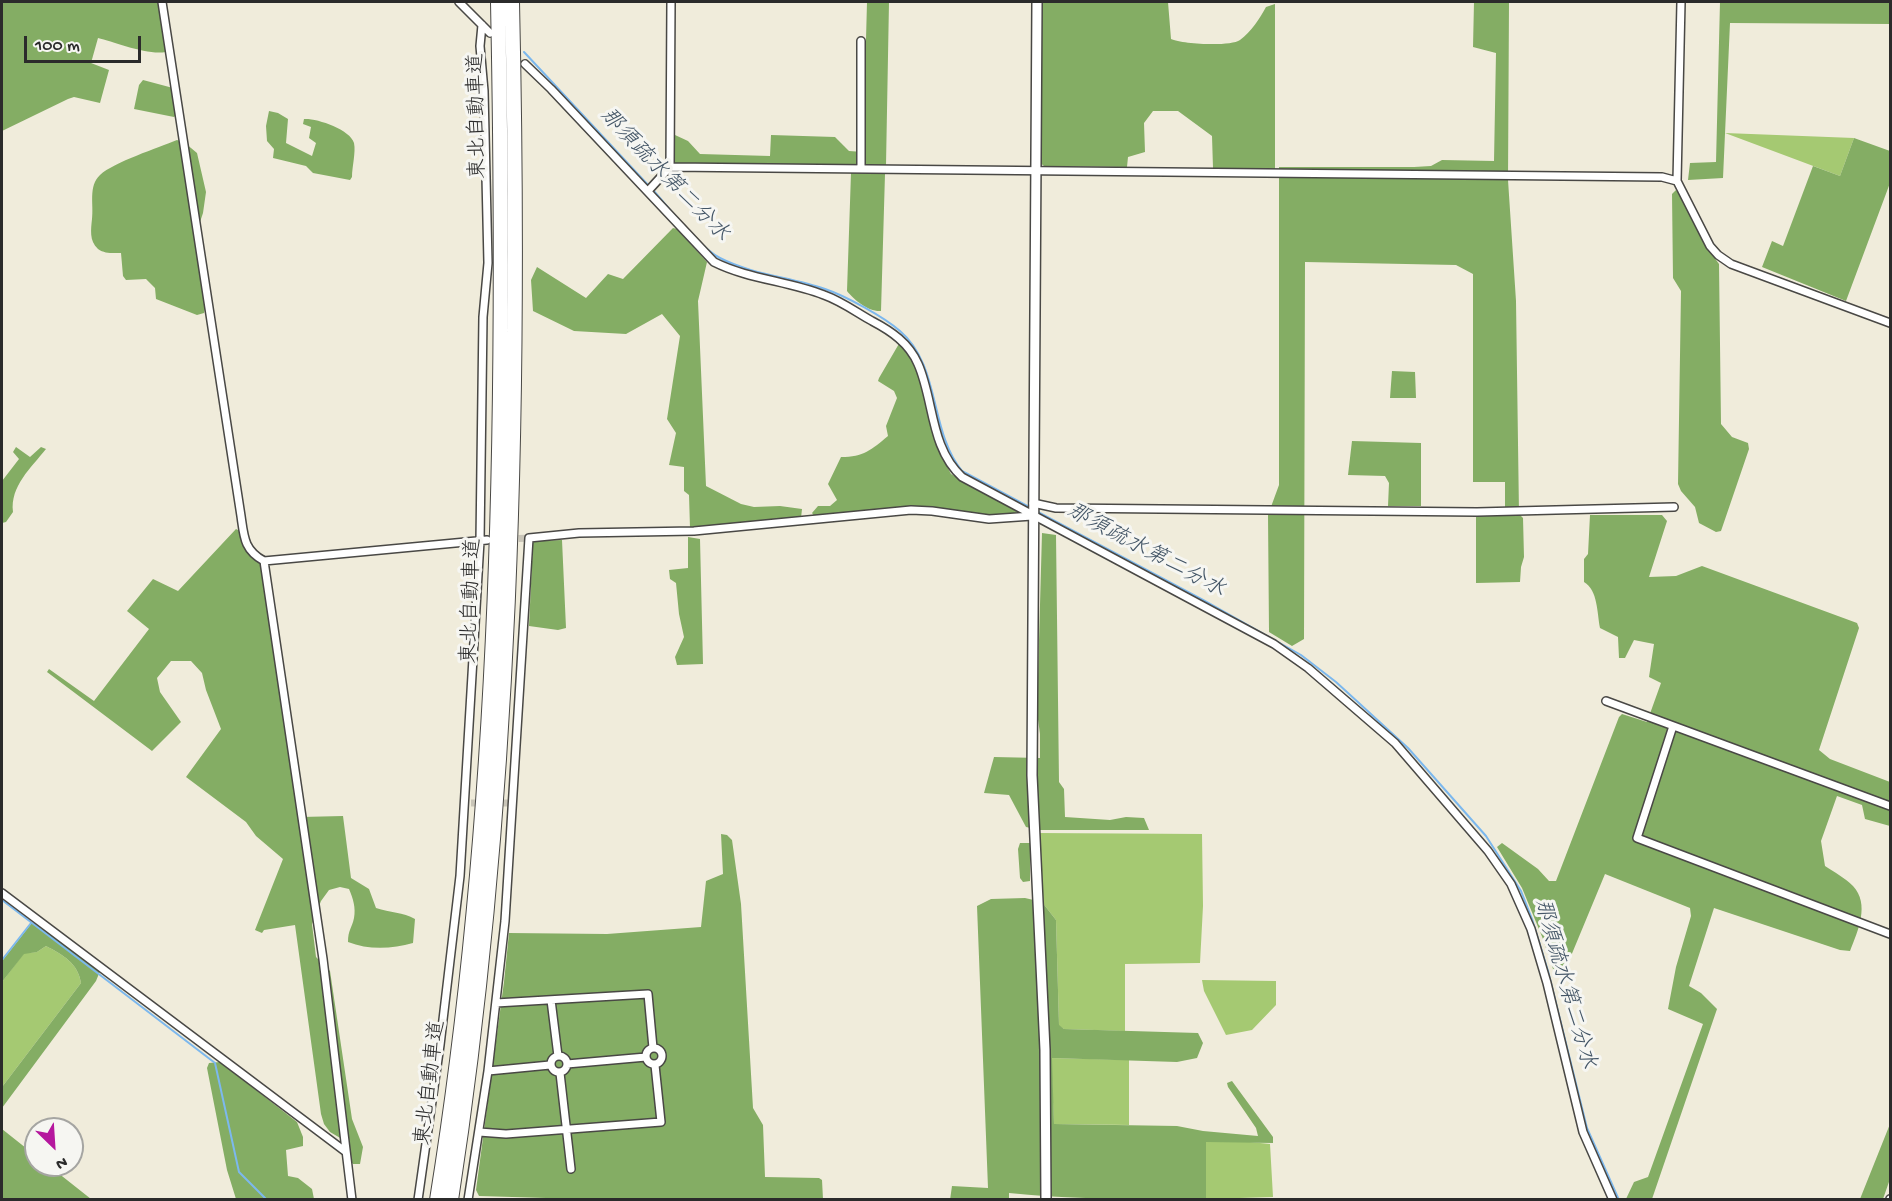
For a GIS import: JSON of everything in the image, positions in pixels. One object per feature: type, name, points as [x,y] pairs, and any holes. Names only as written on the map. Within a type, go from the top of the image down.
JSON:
[{"type":"highway","name":"東北自動車道","points":[[437,1200],[469,965],[480,850],[493,639],[501,356],[498,2]]},
{"type":"highway","name":"東北自動車道","points":[[451,1200],[483,964],[507,639],[514,356],[512,2]]},
{"type":"street","points":[[162,2],[244,535],[250,552],[264,561],[483,540]]},
{"type":"street","points":[[459,2],[490,33]]},
{"type":"street","points":[[648,191],[670,166],[671,2]]},
{"type":"street","points":[[1037,2],[1032,516],[1033,798],[1045,1050],[1046,1200]]},
{"type":"street","points":[[1681,2],[1677,182],[1710,246],[1718,255],[1738,267],[1890,323]]},
{"type":"street","points":[[418,1200],[443,1023],[468,803],[483,540],[483,317],[488,263],[484,91],[480,46],[482,25]]},
{"type":"street","points":[[861,41],[861,168]]},
{"type":"street","points":[[525,64],[714,262],[733,270],[823,295],[888,330],[906,345],[918,363],[940,441],[954,471],[1032,516],[1274,644],[1308,668],[1395,743],[1488,851],[1511,884],[1526,916],[1547,983],[1583,1132],[1613,1200]]},
{"type":"street","points":[[670,166],[1662,177],[1677,182]]},
{"type":"street","points":[[1033,503],[1056,508],[1477,512],[1674,507]]},
{"type":"street","points":[[468,1200],[488,1071],[505,921],[529,538],[579,533],[694,531],[911,510],[989,519],[1032,516]]},
{"type":"street","points":[[264,561],[322,947],[352,1200]]},
{"type":"street","points":[[1606,701],[1890,806]]},
{"type":"street","points":[[1673,726],[1637,838],[1890,934]]},
{"type":"street","points":[[2,893],[346,1152]]},
{"type":"street","points":[[496,1004],[648,994],[653,1048]]},
{"type":"street","points":[[551,1000],[558,1056]]},
{"type":"street","points":[[653,1048],[649,1050],[646,1057],[649,1063],[655,1065]]},
{"type":"street","points":[[653,1048],[660,1050],[663,1057],[655,1065]]},
{"type":"street","points":[[558,1056],[564,1057],[567,1064],[565,1070],[560,1072],[555,1072],[550,1065],[552,1060],[558,1056]]},
{"type":"street","points":[[567,1064],[646,1057]]},
{"type":"street","points":[[488,1071],[550,1065]]},
{"type":"street","points":[[479,1132],[506,1134],[661,1122],[655,1065]]},
{"type":"street","points":[[560,1072],[571,1169]]},
{"type":"green space","points":[[2,2],[166,2],[171,50],[146,51],[98,38],[91,63],[109,70],[100,103],[74,97],[2,131]]},
{"type":"green space","points":[[867,2],[889,2],[886,165],[675,163],[675,135],[688,141],[700,154],[770,156],[771,135],[835,137],[849,151],[863,152]]},
{"type":"green space","points":[[1040,2],[1168,2],[1171,39],[1206,44],[1227,44],[1240,40],[1251,29],[1266,7],[1275,4],[1275,170],[1213,168],[1212,136],[1178,111],[1153,111],[1144,123],[1145,152],[1128,157],[1127,167],[1044,166],[1039,162]]},
{"type":"green space","points":[[1474,2],[1509,2],[1508,180],[1516,301],[1519,514],[1523,518],[1524,557],[1520,582],[1476,583],[1476,517],[1478,514],[1505,513],[1505,482],[1473,482],[1473,274],[1456,265],[1305,262],[1304,639],[1292,646],[1269,632],[1268,515],[1279,485],[1279,167],[1414,167],[1431,166],[1442,160],[1494,161],[1496,53],[1473,47]]},
{"type":"green space","points":[[1720,2],[1890,2],[1890,24],[1730,23],[1723,178],[1688,180],[1690,163],[1716,162]]},
{"type":"green space","points":[[143,80],[173,88],[176,115],[174,117],[134,109],[139,85]]},
{"type":"green space","points":[[269,111],[288,119],[286,143],[312,156],[316,143],[309,138],[311,127],[303,124],[304,119],[324,122],[346,133],[354,143],[350,180],[313,173],[306,166],[273,158],[274,149],[267,141],[266,126]]},
{"type":"green space","points":[[1725,133],[1854,138],[1840,176]]},
{"type":"green space","points":[[1854,138],[1890,151],[1890,183],[1846,301],[1762,267],[1772,241],[1783,246],[1813,166],[1840,176]]},
{"type":"green space","points":[[177,140],[185,143],[197,153],[206,192],[203,213],[195,237],[205,309],[204,313],[197,315],[156,299],[155,288],[146,279],[126,280],[123,276],[121,253],[98,249],[91,235],[93,190],[96,179],[126,160]]},
{"type":"green space","points":[[851,173],[885,174],[881,311],[862,305],[847,291]]},
{"type":"green space","points":[[1676,190],[1683,198],[1719,264],[1721,424],[1732,437],[1748,443],[1749,449],[1721,531],[1716,532],[1699,523],[1695,507],[1678,484],[1681,291],[1673,278],[1672,194]]},
{"type":"green space","points":[[673,228],[677,229],[707,262],[698,301],[706,486],[741,504],[754,507],[780,506],[802,509],[801,518],[690,528],[689,495],[684,491],[684,467],[669,465],[676,433],[667,419],[680,336],[662,314],[626,334],[574,331],[533,311],[531,280],[537,267],[586,298],[608,274],[623,279]]},
{"type":"green space","points":[[900,342],[917,366],[932,426],[941,454],[951,474],[1018,514],[988,517],[931,509],[815,517],[812,513],[818,506],[830,506],[837,500],[828,484],[841,457],[856,456],[867,452],[888,436],[886,426],[897,398],[894,391],[878,381]]},
{"type":"green space","points":[[1392,371],[1415,372],[1416,398],[1390,398]]},
{"type":"green space","points":[[1352,441],[1421,443],[1421,506],[1388,506],[1389,483],[1385,476],[1348,475]]},
{"type":"green space","points":[[16,447],[30,457],[41,447],[46,449],[18,486],[13,512],[6,522],[2,523],[2,481],[19,459],[13,452]]},
{"type":"green space","points":[[1590,515],[1662,515],[1667,521],[1649,577],[1676,576],[1702,566],[1857,623],[1859,628],[1819,750],[1830,759],[1890,782],[1890,826],[1865,819],[1862,805],[1837,796],[1821,841],[1825,866],[1853,886],[1861,901],[1861,918],[1850,951],[1840,950],[1714,908],[1689,986],[1701,993],[1717,1009],[1652,1199],[1626,1199],[1634,1182],[1648,1177],[1703,1024],[1668,1009],[1676,967],[1691,916],[1690,908],[1605,874],[1566,968],[1560,972],[1553,969],[1522,888],[1497,847],[1502,843],[1538,869],[1549,881],[1556,881],[1619,717],[1622,714],[1647,722],[1661,683],[1649,677],[1654,644],[1634,640],[1625,658],[1619,658],[1618,637],[1600,628],[1592,590],[1584,582],[1584,559],[1588,554]]},
{"type":"green space","points":[[236,529],[242,532],[262,562],[301,817],[343,816],[351,878],[369,889],[376,908],[415,919],[413,943],[380,948],[348,942],[354,918],[353,899],[349,889],[340,887],[329,890],[321,901],[312,924],[316,957],[330,971],[352,1119],[363,1147],[360,1164],[353,1164],[349,1159],[347,1142],[330,1132],[321,1114],[295,925],[264,930],[262,933],[255,930],[283,859],[256,836],[246,822],[186,777],[221,729],[202,673],[191,661],[171,661],[157,678],[160,692],[181,722],[152,751],[47,672],[49,669],[94,701],[149,629],[127,611],[153,579],[178,591]]},
{"type":"green space","points":[[1042,533],[1056,535],[1059,782],[1064,789],[1065,817],[1110,820],[1126,817],[1144,818],[1149,830],[1040,830],[1026,827],[1009,795],[984,793],[994,757],[1040,758],[1037,712]]},
{"type":"green space","points":[[688,537],[700,539],[703,664],[677,665],[675,657],[684,637],[676,583],[670,579],[669,570],[688,568]]},
{"type":"green space","points":[[562,540],[566,628],[558,630],[529,626],[533,541]]},
{"type":"green space","points":[[1037,833],[1202,834],[1203,906],[1200,963],[1125,964],[1125,1031],[1064,1029],[1059,1026],[1056,920],[1042,902]]},
{"type":"green space","points":[[721,834],[727,835],[732,840],[741,904],[753,1108],[763,1125],[765,1177],[819,1178],[822,1180],[823,1199],[613,1200],[479,1196],[476,1190],[509,933],[607,934],[701,927],[706,881],[723,874]]},
{"type":"green space","points":[[1020,843],[1030,843],[1030,881],[1023,882],[1020,878],[1018,849]]},
{"type":"green space","points":[[1025,898],[1042,902],[1056,920],[1059,1025],[1064,1029],[1198,1033],[1203,1043],[1197,1058],[1177,1062],[1052,1058],[1054,1124],[1177,1126],[1258,1136],[1256,1128],[1228,1087],[1227,1083],[1232,1081],[1273,1137],[1273,1143],[1206,1142],[1206,1199],[1083,1198],[1009,1193],[1009,1199],[950,1200],[952,1186],[988,1188],[977,906],[991,899]]},
{"type":"green space","points":[[34,923],[100,971],[96,981],[2,1108],[2,1087],[81,983],[73,965],[64,956],[46,946],[37,952],[24,954],[2,982],[2,961]]},
{"type":"green space","points":[[46,946],[64,956],[73,965],[81,983],[2,1087],[2,982],[24,953],[37,952]]},
{"type":"green space","points":[[1202,980],[1276,981],[1276,1005],[1252,1030],[1226,1035],[1204,991]]},
{"type":"green space","points":[[1051,1058],[1129,1060],[1129,1125],[1054,1124]]},
{"type":"green space","points":[[220,1062],[297,1122],[303,1137],[303,1146],[286,1150],[288,1176],[298,1178],[312,1189],[314,1199],[236,1199],[227,1170],[207,1068],[209,1063]]},
{"type":"green space","points":[[1890,1124],[1890,1179],[1883,1199],[1860,1199]]},
{"type":"green space","points":[[2,1129],[24,1146],[24,1177],[63,1177],[91,1199],[2,1199]]},
{"type":"green space","points":[[1240,1141],[1270,1144],[1273,1197],[1206,1199],[1206,1142]]},
{"type":"waterway","name":"那須疏水第二分水","points":[[524,52],[649,186]]},
{"type":"waterway","name":"那須疏水第二分水","points":[[653,190],[694,237],[720,258],[759,272],[834,292],[893,325],[913,345],[922,362],[944,437],[962,471],[1031,508]]},
{"type":"waterway","name":"那須疏水第二分水","points":[[1036,511],[1301,655],[1336,682],[1408,748],[1486,836],[1521,891],[1532,919],[1548,971],[1587,1128],[1619,1200]]},
{"type":"waterway","points":[[2,900],[215,1063],[239,1172],[267,1200]]},
{"type":"waterway","points":[[2,960],[31,923]]},
{"type":"tunnel","points":[[508,539],[529,538]]},
{"type":"tunnel","points":[[471,803],[508,803]]}]
